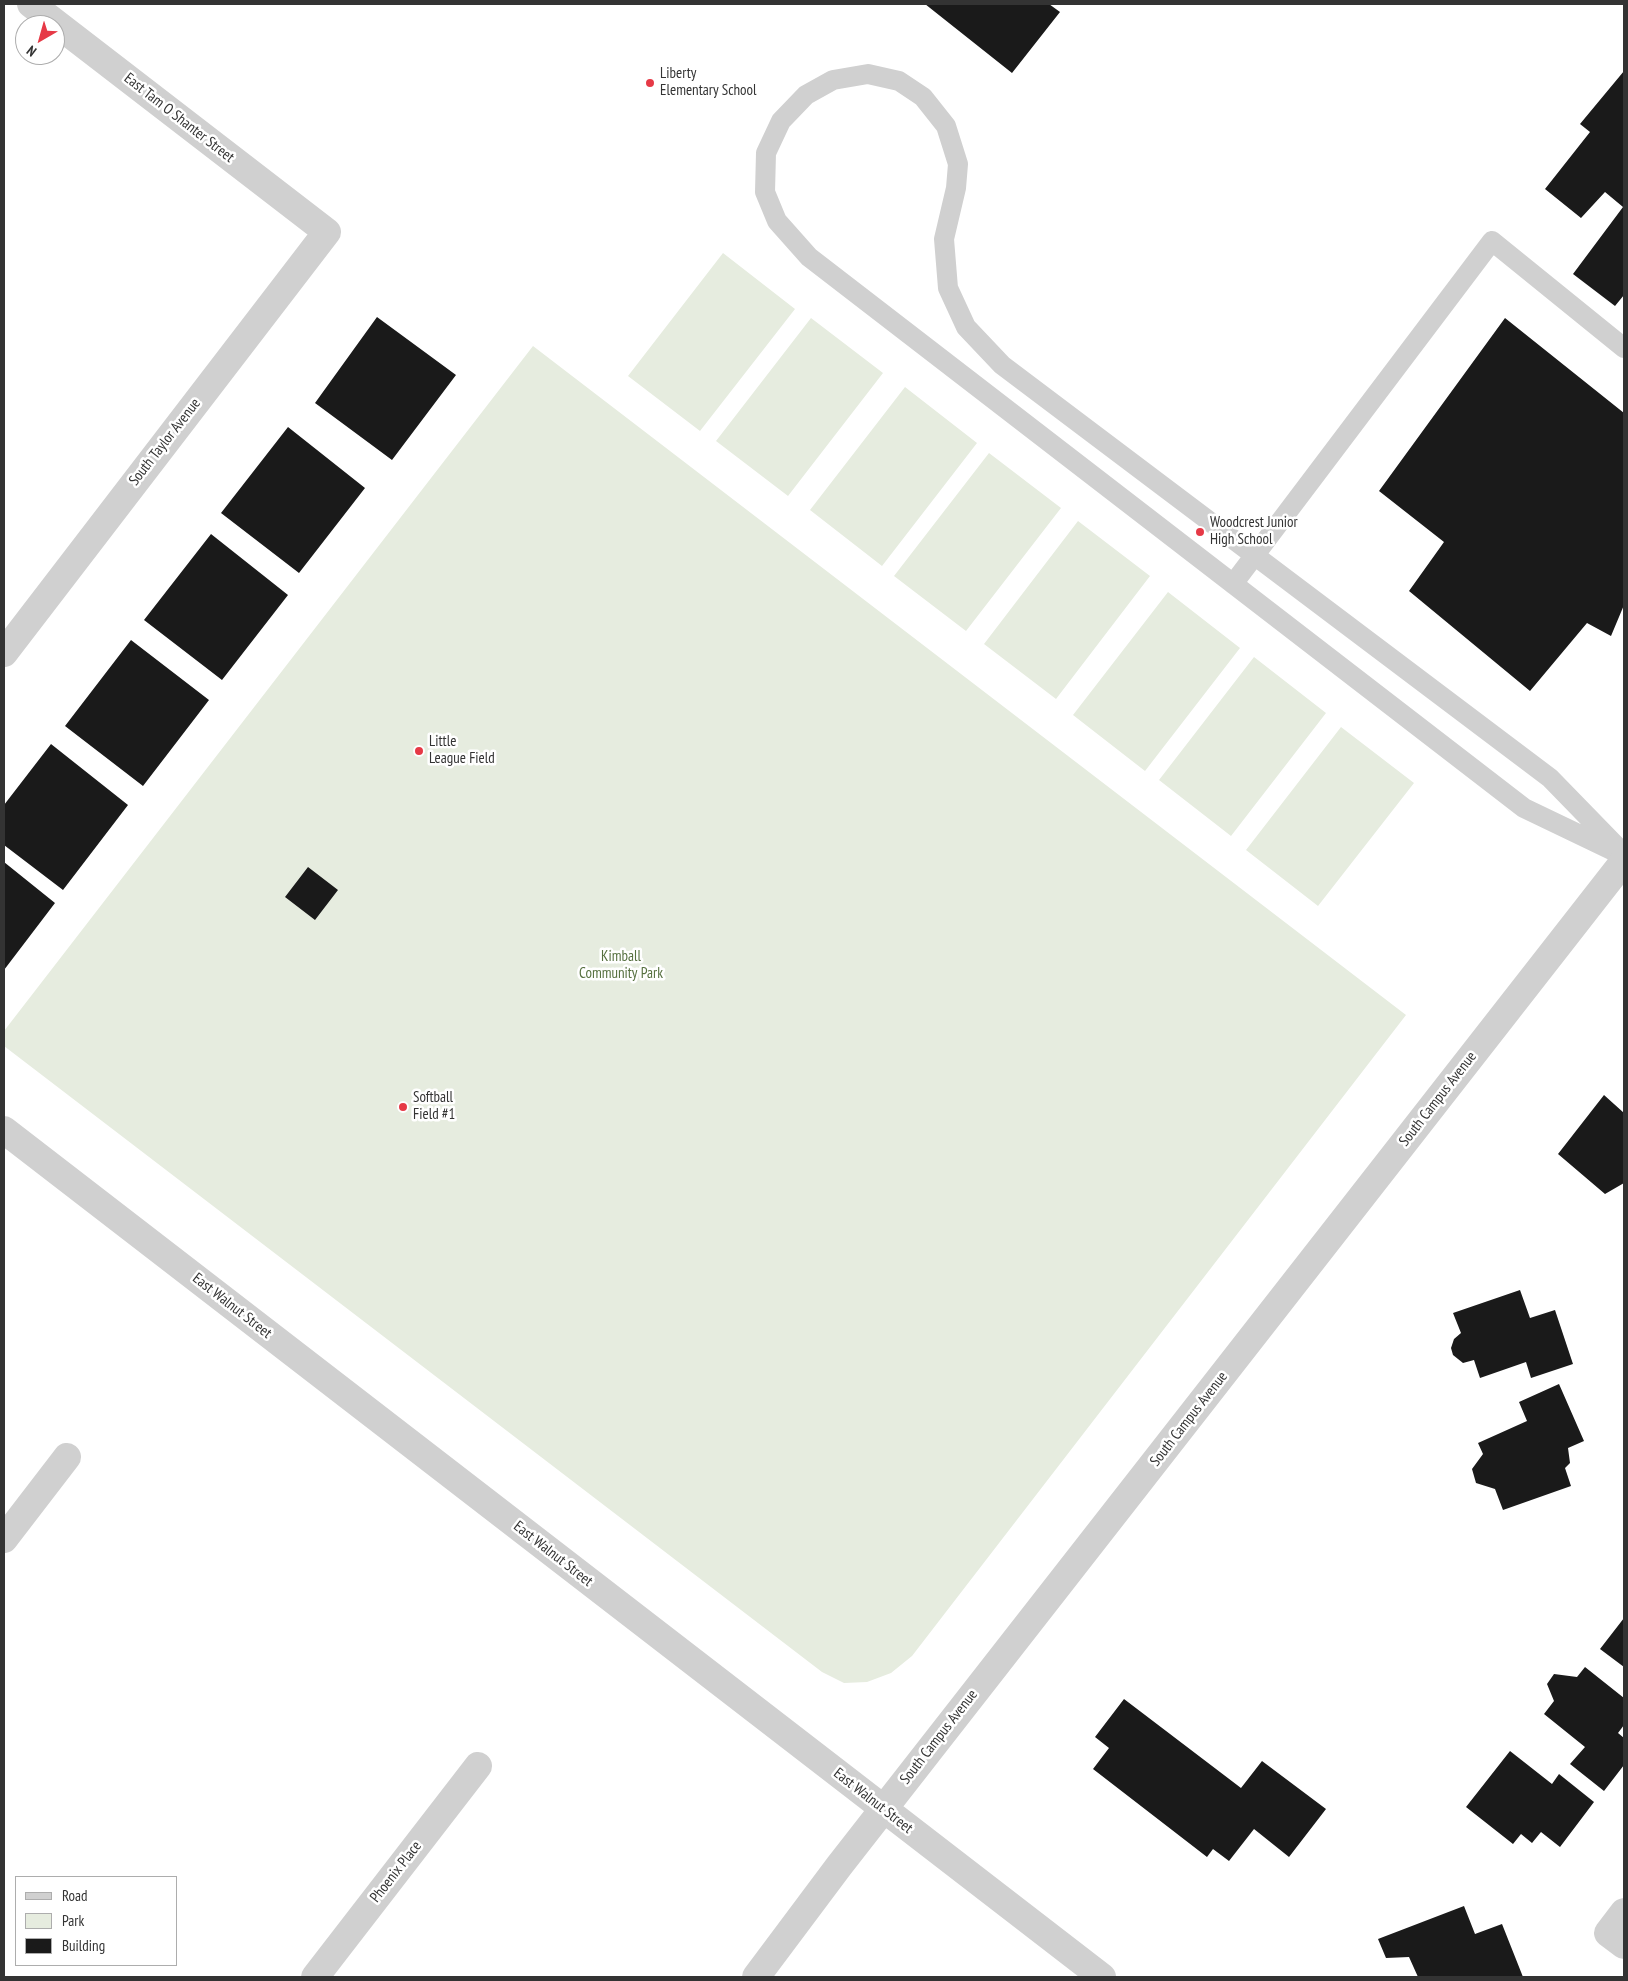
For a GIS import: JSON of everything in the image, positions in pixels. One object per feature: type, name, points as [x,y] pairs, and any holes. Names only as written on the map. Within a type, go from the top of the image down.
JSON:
[{"type":"street","name":"East Tam O Shanter Street","points":[[31,4],[327,232]]},
{"type":"street","name":"South Taylor Avenue","points":[[4,653],[327,232]]},
{"type":"street","name":"South Campus Avenue","points":[[756,1977],[883,1809],[1624,861]]},
{"type":"street","name":"East Walnut Street","points":[[4,1130],[1102,1977]]},
{"type":"street","points":[[4,1539],[67,1456]]},
{"type":"street","name":"Phoenix Place","points":[[315,1977],[478,1766]]},
{"type":"lane","points":[[868,74],[899,81],[924,97],[946,126],[958,164],[956,188],[944,240],[948,288],[966,327],[1002,365],[1550,778],[1624,855],[1524,808],[809,257],[777,221],[765,192],[766,153],[781,121],[806,95],[833,80],[868,74]]},
{"type":"lane","points":[[1233,584],[1492,241],[1624,348]]},
{"type":"green space","points":[[723,253],[795,309],[700,431],[628,376]]},
{"type":"green space","points":[[811,318],[883,373],[788,496],[716,441]]},
{"type":"green space","name":"Kimball Community Park","points":[[533,346],[1406,1015],[912,1656],[891,1673],[867,1682],[844,1683],[822,1672],[4,1046],[4,1031]]},
{"type":"green space","points":[[905,387],[977,443],[882,566],[810,510]]},
{"type":"green space","points":[[989,453],[1061,508],[966,631],[894,576]]},
{"type":"green space","points":[[1078,521],[1150,576],[1056,699],[984,644]]},
{"type":"green space","points":[[1168,592],[1240,648],[1145,771],[1073,715]]},
{"type":"green space","points":[[1254,657],[1326,713],[1231,836],[1159,780]]},
{"type":"green space","points":[[1341,727],[1414,783],[1318,906],[1246,850]]},
{"type":"building","points":[[925,4],[1049,4],[1060,12],[1012,73]]},
{"type":"building","points":[[1624,71],[1624,295],[1615,306],[1573,274],[1623,207],[1605,192],[1581,218],[1545,189],[1590,132],[1580,124]]},
{"type":"building","points":[[377,317],[456,375],[392,460],[315,403]]},
{"type":"building","points":[[1505,318],[1624,413],[1624,605],[1611,636],[1587,623],[1530,691],[1409,591],[1444,542],[1379,491]]},
{"type":"building","points":[[288,427],[365,488],[299,573],[221,513]]},
{"type":"building","points":[[211,534],[288,595],[222,680],[144,620]]},
{"type":"building","points":[[131,640],[209,700],[143,786],[65,726]]},
{"type":"building","points":[[51,744],[128,805],[63,890],[4,845],[4,805]]},
{"type":"building","points":[[4,862],[55,903],[4,970]]},
{"type":"building","points":[[308,867],[338,890],[315,920],[285,897]]},
{"type":"building","points":[[1604,1095],[1624,1113],[1624,1183],[1605,1194],[1558,1154]]},
{"type":"building","points":[[1520,1290],[1530,1318],[1555,1310],[1573,1364],[1531,1378],[1526,1362],[1480,1378],[1474,1360],[1463,1363],[1453,1355],[1451,1348],[1454,1339],[1461,1333],[1453,1313]]},
{"type":"building","points":[[1559,1384],[1584,1441],[1568,1448],[1570,1463],[1565,1468],[1571,1486],[1503,1510],[1495,1489],[1476,1483],[1472,1469],[1483,1454],[1478,1443],[1527,1421],[1519,1402]]},
{"type":"building","points":[[1624,1618],[1624,1667],[1600,1649]]},
{"type":"building","points":[[1585,1667],[1624,1698],[1624,1725],[1618,1733],[1624,1738],[1624,1765],[1604,1791],[1570,1764],[1585,1747],[1544,1714],[1554,1701],[1547,1684],[1554,1674],[1577,1677]]},
{"type":"building","points":[[1124,1699],[1241,1788],[1262,1761],[1326,1809],[1289,1857],[1254,1829],[1229,1861],[1213,1849],[1207,1857],[1093,1769],[1109,1748],[1095,1737]]},
{"type":"building","points":[[1510,1751],[1552,1784],[1559,1774],[1594,1802],[1560,1847],[1541,1832],[1532,1843],[1521,1834],[1513,1844],[1466,1807]]},
{"type":"building","points":[[1464,1906],[1475,1934],[1502,1924],[1523,1977],[1418,1977],[1409,1957],[1386,1958],[1378,1939]]},
{"type":"place","name":"Liberty Elementary School","points":[[650,83]]},
{"type":"place","name":"Woodcrest Junior High School","points":[[1200,532]]},
{"type":"place","name":"Little League Field","points":[[419,751]]},
{"type":"place","name":"Softball Field #1","points":[[403,1107]]}]
